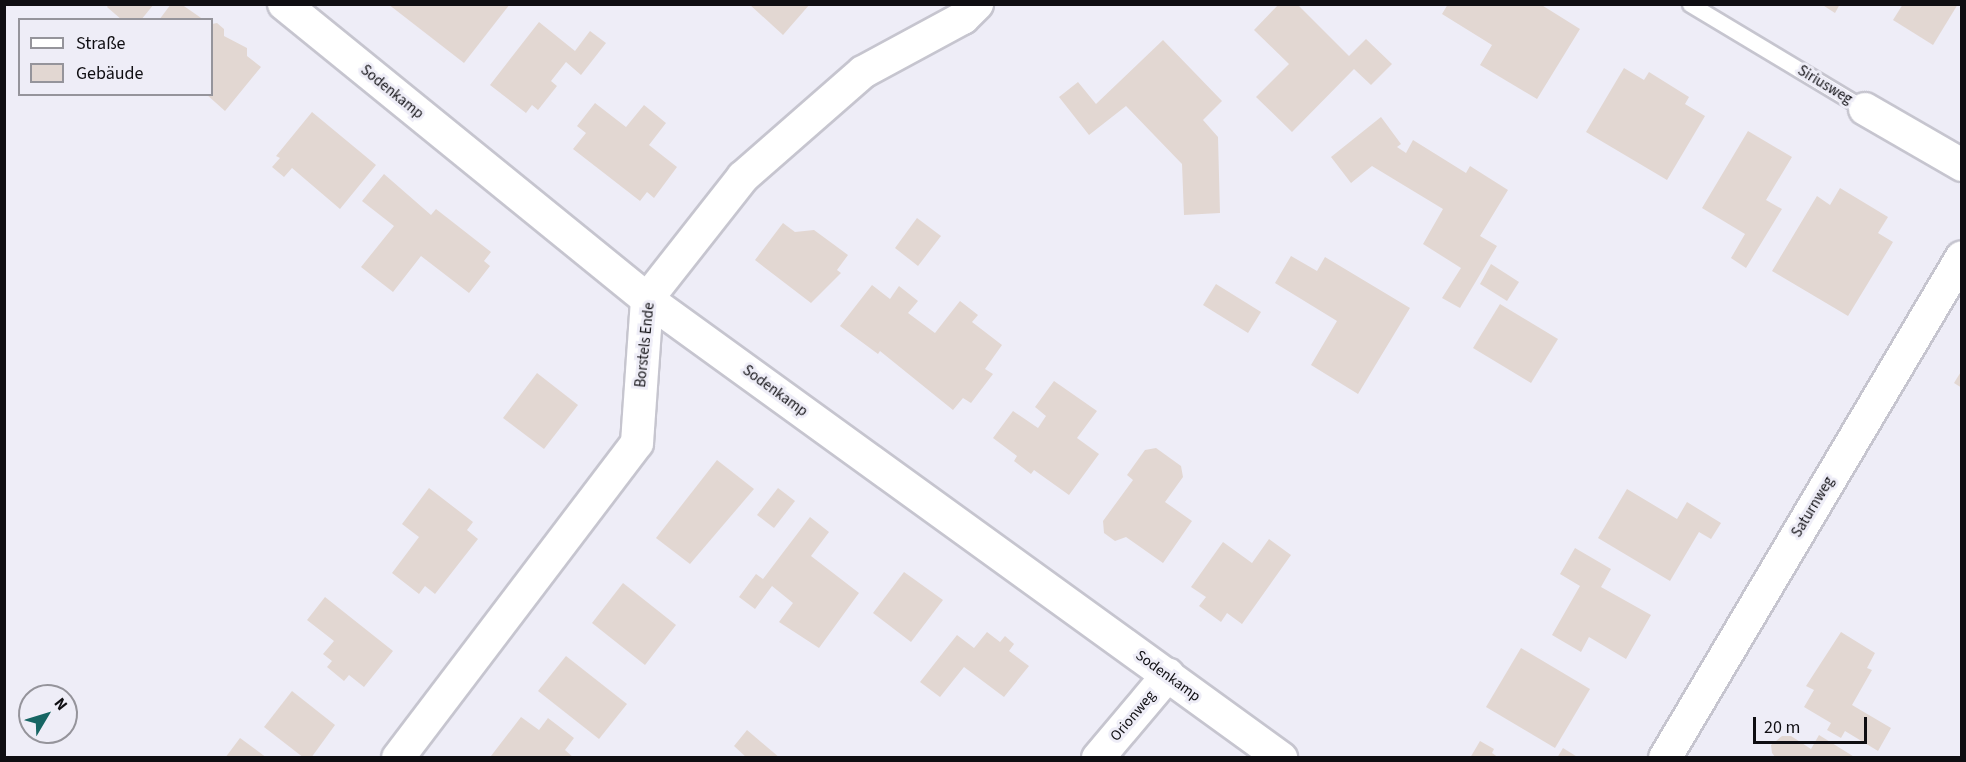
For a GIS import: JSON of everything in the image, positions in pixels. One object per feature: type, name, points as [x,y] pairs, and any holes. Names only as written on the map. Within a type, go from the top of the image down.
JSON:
[{"type":"street","name":"Sodenkamp","points":[[284,4],[647,299],[1281,758]]},
{"type":"street","name":"Borstels Ende","points":[[398,758],[637,443],[647,299],[743,177],[863,72],[963,18],[977,4]]},
{"type":"street","name":"Siriusweg","points":[[1865,109],[1962,165]]},
{"type":"street","name":"Saturnweg","points":[[1665,758],[1962,257]]},
{"type":"street","name":"Orionweg","points":[[1098,758],[1168,675]]},
{"type":"lane","name":"Siriusweg","points":[[1690,4],[1865,109]]},
{"type":"building","points":[[109,4],[154,4],[143,18],[120,18],[107,7]]},
{"type":"building","points":[[171,4],[181,4],[201,18],[160,18]]},
{"type":"building","points":[[388,4],[510,4],[464,63]]},
{"type":"building","points":[[749,4],[810,4],[783,35]]},
{"type":"building","points":[[1279,4],[1297,4],[1349,56],[1366,39],[1392,64],[1371,85],[1354,69],[1292,132],[1256,97],[1289,64],[1254,30]]},
{"type":"building","points":[[1448,4],[1540,4],[1580,29],[1537,99],[1480,65],[1492,45],[1442,14]]},
{"type":"building","points":[[1821,4],[1840,4],[1835,13]]},
{"type":"building","points":[[1903,4],[1958,4],[1933,45],[1893,20]]},
{"type":"building","points":[[539,22],[575,51],[590,31],[606,43],[581,75],[566,62],[551,81],[557,86],[538,110],[532,105],[526,113],[490,85]]},
{"type":"building","points":[[217,23],[224,29],[224,36],[247,48],[247,56],[261,67],[225,111],[208,96],[213,96],[213,24]]},
{"type":"building","points":[[1163,40],[1222,101],[1203,120],[1218,137],[1220,213],[1184,215],[1182,164],[1126,106],[1089,135],[1059,97],[1078,82],[1096,104]]},
{"type":"building","points":[[1624,68],[1644,80],[1649,72],[1689,97],[1685,104],[1705,116],[1667,180],[1586,132]]},
{"type":"building","points":[[595,103],[626,127],[644,105],[666,123],[649,145],[677,167],[654,198],[647,192],[640,201],[573,149],[586,133],[577,126]]},
{"type":"building","points":[[312,112],[376,165],[340,209],[292,168],[284,177],[272,167],[280,158],[276,156]]},
{"type":"building","points":[[1381,117],[1401,144],[1397,147],[1406,153],[1413,140],[1466,173],[1470,166],[1508,190],[1480,236],[1497,246],[1460,308],[1442,298],[1461,268],[1423,244],[1443,209],[1372,166],[1351,183],[1331,157]]},
{"type":"building","points":[[1748,131],[1792,157],[1766,200],[1782,209],[1746,268],[1731,258],[1745,234],[1702,208]]},
{"type":"building","points":[[384,174],[431,215],[436,209],[491,252],[484,261],[490,266],[469,293],[421,256],[393,292],[361,267],[394,226],[362,201]]},
{"type":"building","points":[[1840,188],[1888,217],[1878,233],[1893,242],[1848,316],[1772,271],[1817,196],[1830,205]]},
{"type":"building","points":[[917,218],[941,236],[918,266],[895,248]]},
{"type":"building","points":[[783,223],[795,232],[814,230],[848,255],[837,270],[841,273],[811,303],[755,260]]},
{"type":"building","points":[[1291,256],[1317,271],[1325,257],[1410,308],[1358,394],[1311,365],[1337,321],[1275,283]]},
{"type":"building","points":[[1491,264],[1519,282],[1507,301],[1480,284]]},
{"type":"building","points":[[1216,284],[1261,312],[1248,333],[1203,305]]},
{"type":"building","points":[[872,285],[890,299],[899,286],[918,301],[908,313],[935,333],[960,301],[978,315],[972,322],[1002,345],[985,369],[993,374],[971,403],[963,398],[953,410],[880,351],[878,354],[840,326]]},
{"type":"building","points":[[1500,304],[1558,339],[1531,383],[1473,348]]},
{"type":"building","points":[[1962,370],[1962,388],[1954,383]]},
{"type":"building","points":[[537,373],[578,405],[544,449],[503,418]]},
{"type":"building","points":[[1054,381],[1097,411],[1077,438],[1099,454],[1069,495],[1034,470],[1031,474],[1014,461],[1017,456],[993,438],[1013,411],[1038,428],[1046,416],[1035,407]]},
{"type":"building","points":[[1156,448],[1181,466],[1183,477],[1165,502],[1192,521],[1163,563],[1126,537],[1115,541],[1104,533],[1103,521],[1133,480],[1127,475],[1145,450]]},
{"type":"building","points":[[717,460],[754,489],[690,564],[656,538]]},
{"type":"building","points":[[429,488],[473,522],[467,530],[478,539],[435,594],[425,586],[419,594],[392,573],[419,537],[402,524]]},
{"type":"building","points":[[778,488],[795,501],[774,528],[757,515]]},
{"type":"building","points":[[1627,489],[1677,519],[1687,502],[1721,523],[1711,539],[1699,532],[1670,581],[1598,538]]},
{"type":"building","points":[[810,517],[829,532],[811,556],[859,593],[819,648],[779,622],[793,603],[772,586],[755,609],[739,597],[756,574],[763,579]]},
{"type":"building","points":[[1269,539],[1291,555],[1242,624],[1227,613],[1221,622],[1199,606],[1206,597],[1191,587],[1223,542],[1252,563]]},
{"type":"building","points":[[1575,548],[1611,569],[1601,587],[1651,615],[1626,659],[1589,637],[1581,652],[1552,635],[1580,586],[1560,574]]},
{"type":"building","points":[[904,572],[943,600],[911,642],[873,613]]},
{"type":"building","points":[[623,583],[676,625],[645,665],[592,623]]},
{"type":"building","points":[[325,597],[393,651],[364,687],[349,675],[344,681],[327,667],[332,661],[323,654],[334,641],[307,620]]},
{"type":"building","points":[[987,632],[1000,642],[1005,636],[1014,644],[1009,651],[1029,666],[1004,697],[964,667],[940,697],[920,682],[957,635],[974,648]]},
{"type":"building","points":[[1841,632],[1875,653],[1867,668],[1872,670],[1852,705],[1891,728],[1878,751],[1845,731],[1841,738],[1827,730],[1831,723],[1804,707],[1814,690],[1806,686]]},
{"type":"building","points":[[1521,648],[1590,689],[1555,748],[1486,707]]},
{"type":"building","points":[[566,656],[627,704],[599,739],[538,691]]},
{"type":"building","points":[[292,691],[335,725],[311,758],[304,758],[264,727]]},
{"type":"building","points":[[521,717],[539,730],[548,718],[574,738],[565,750],[574,758],[491,756]]},
{"type":"building","points":[[747,730],[780,758],[747,758],[734,746]]},
{"type":"building","points":[[1819,735],[1856,758],[1776,758],[1772,753],[1771,745],[1782,736],[1791,736],[1811,749]]},
{"type":"building","points":[[240,738],[267,758],[225,758]]},
{"type":"building","points":[[1480,741],[1494,749],[1492,753],[1499,758],[1470,758]]},
{"type":"building","points":[[1563,748],[1579,758],[1557,758]]}]
